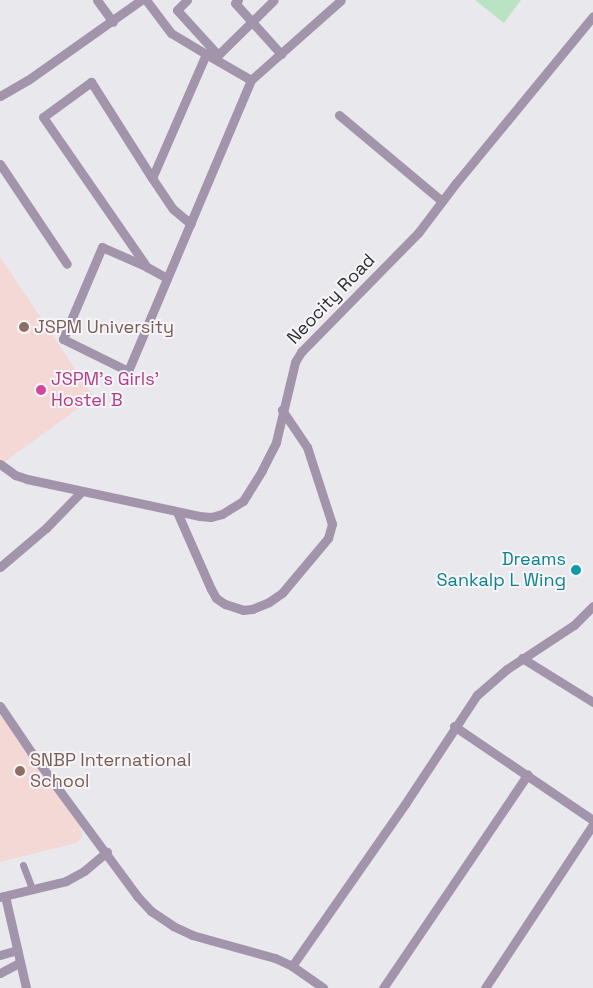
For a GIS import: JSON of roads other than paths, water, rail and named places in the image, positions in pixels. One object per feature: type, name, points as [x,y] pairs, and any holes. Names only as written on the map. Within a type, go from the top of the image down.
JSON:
[{"type":"street","points":[[97,0],[113,22]]},
{"type":"street","points":[[1,92],[113,22],[141,0]]},
{"type":"street","points":[[146,0],[171,33],[206,54],[216,57],[251,80]]},
{"type":"street","points":[[187,0],[177,10],[216,57]]},
{"type":"street","points":[[216,57],[274,0]]},
{"type":"street","points":[[167,278],[102,247],[63,339],[128,371],[251,80],[341,0]]},
{"type":"street","points":[[235,1],[251,22],[281,54]]},
{"type":"street","name":"Neocity Road","points":[[0,464],[15,475],[81,492],[177,512],[212,517],[231,509],[243,501],[276,442],[282,410],[295,362],[301,352],[418,233],[593,16]]},
{"type":"street","points":[[152,178],[206,54]]},
{"type":"street","points":[[147,267],[43,117],[90,82],[173,209],[191,224]]},
{"type":"street","points":[[339,115],[442,201]]},
{"type":"street","points":[[0,164],[67,264]]},
{"type":"street","points":[[177,512],[216,598],[225,604],[243,610],[252,609],[282,593],[328,538],[332,524],[307,447],[282,410]]},
{"type":"street","points":[[0,567],[46,528],[81,492]]},
{"type":"street","points":[[292,966],[432,765],[454,726],[477,695],[522,658],[574,625],[593,606]]},
{"type":"street","points":[[522,658],[593,702]]},
{"type":"street","points":[[0,706],[36,759],[137,896],[162,920],[192,935],[260,953],[292,966],[323,988]]},
{"type":"street","points":[[454,726],[528,774],[593,820]]},
{"type":"street","points":[[383,988],[528,774]]},
{"type":"street","points":[[485,988],[593,824]]},
{"type":"street","points":[[26,988],[3,896],[48,887],[76,876],[106,852]]},
{"type":"street","points":[[23,865],[32,890]]},
{"type":"street","points":[[0,955],[17,950]]},
{"type":"street","points":[[0,973],[19,963]]},
{"type":"place","name":"JSPM University","points":[[24,327]]},
{"type":"place","name":"JSPM's Girls' Hostel B","points":[[41,390]]},
{"type":"place","name":"Dreams Sankalp L Wing","points":[[576,570]]},
{"type":"place","name":"SNBP International School","points":[[20,771]]}]
